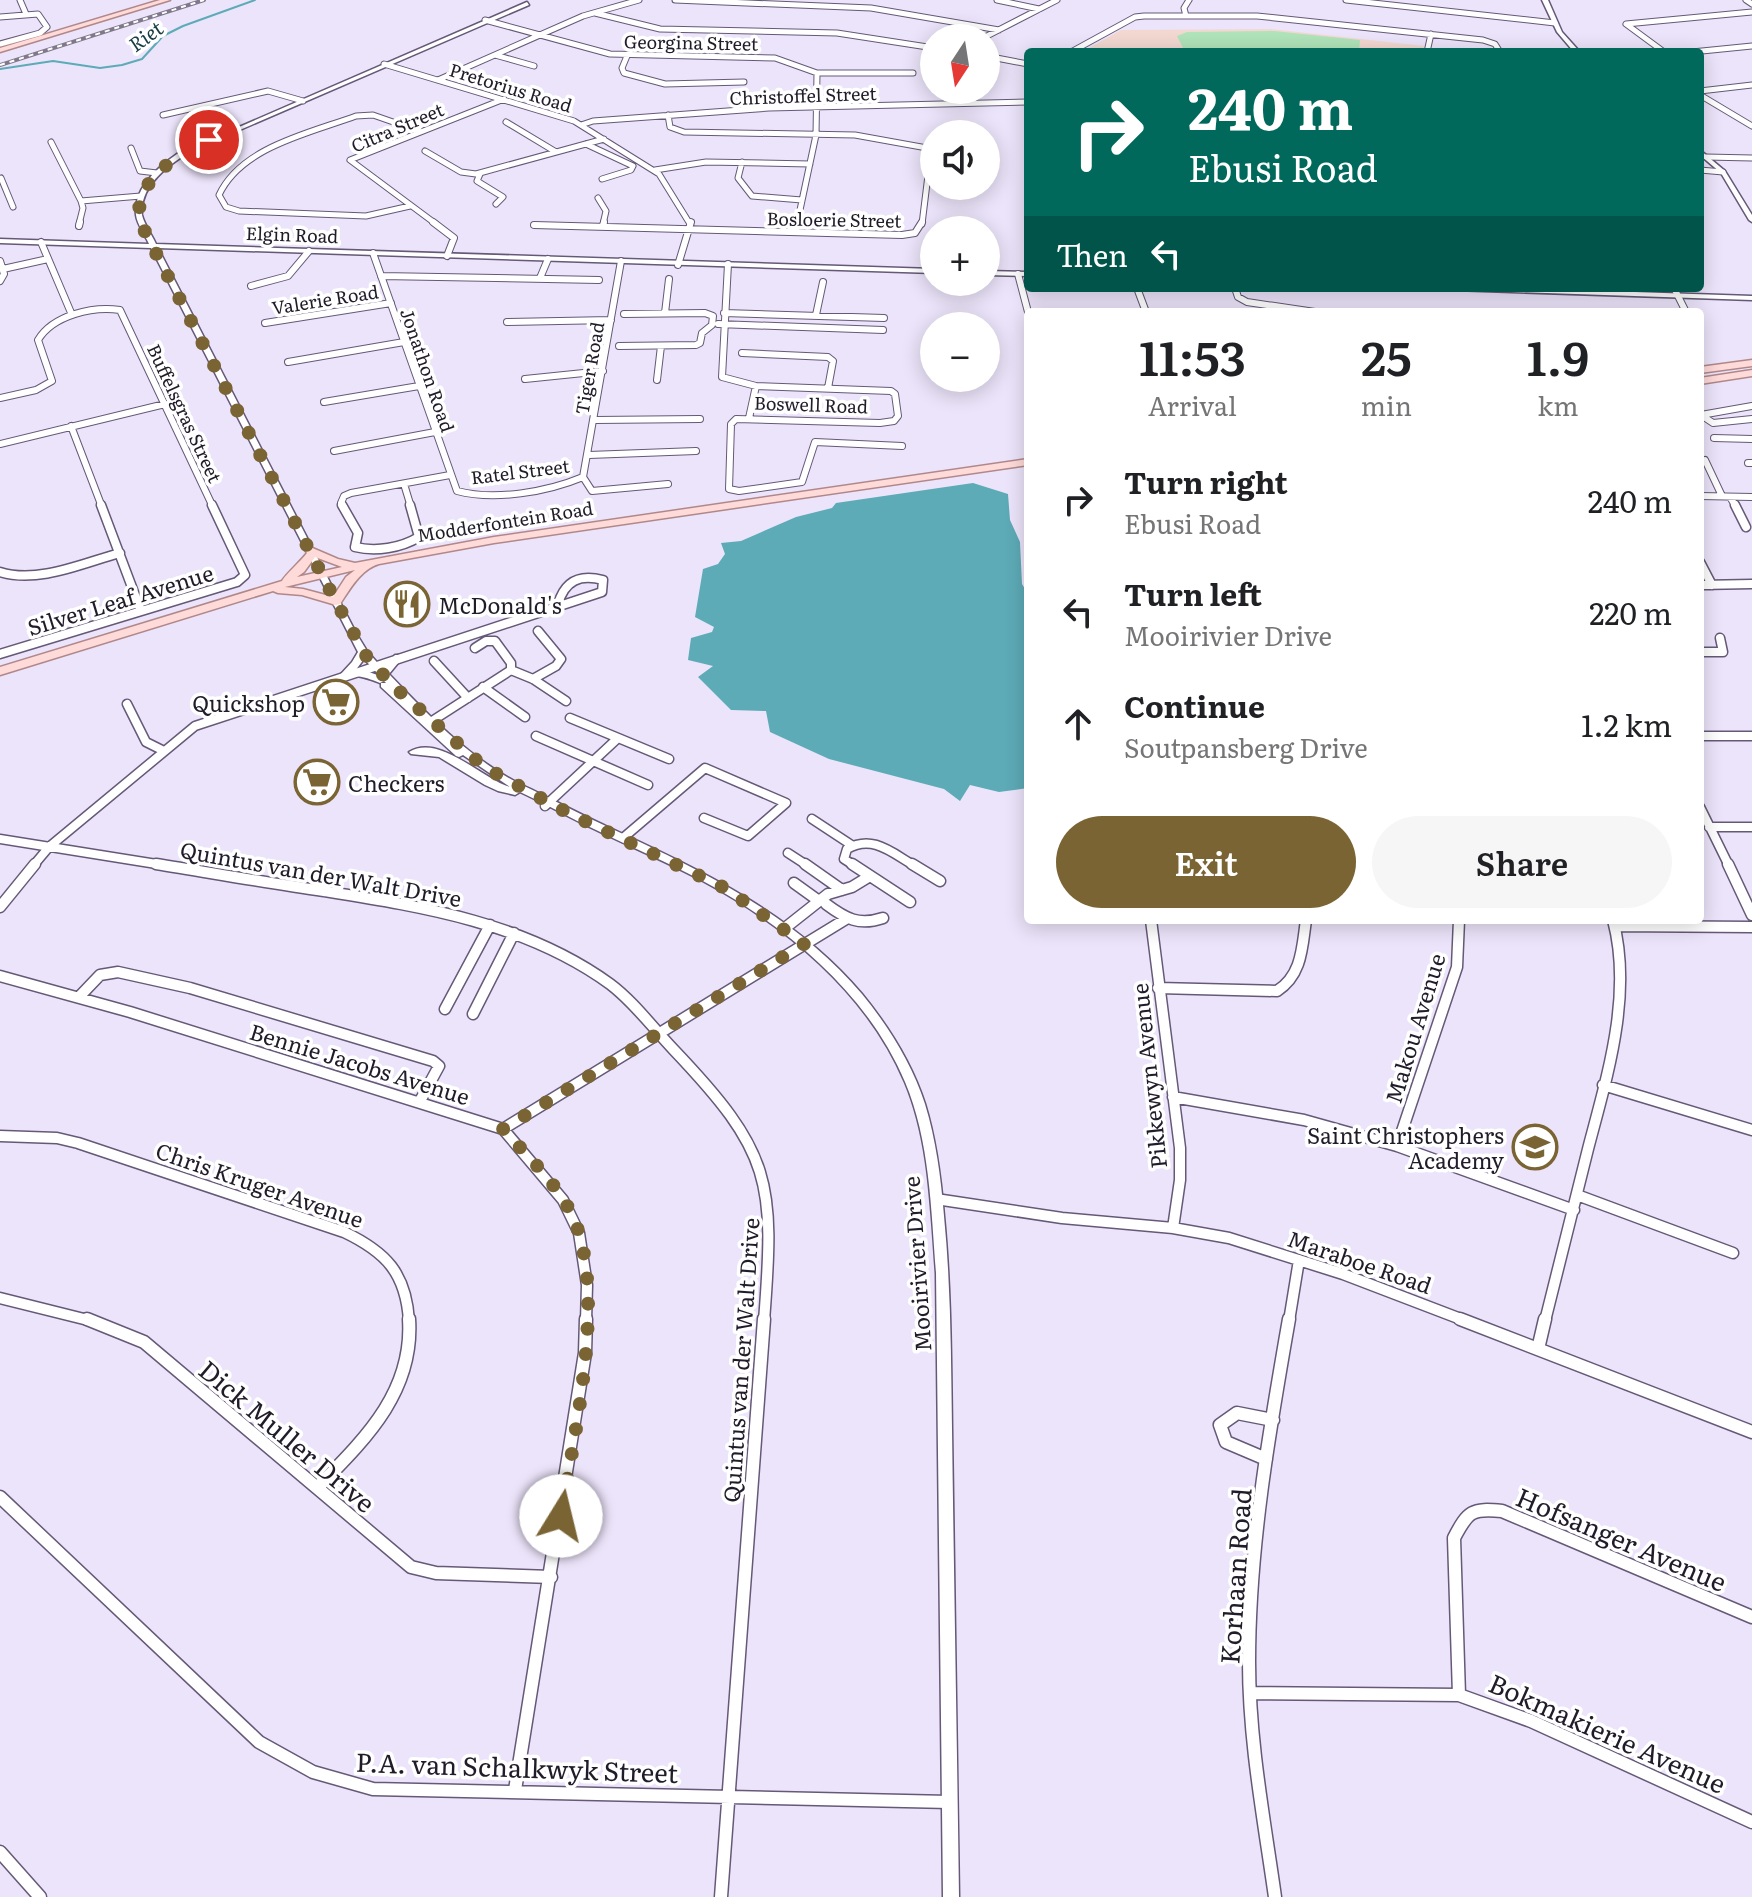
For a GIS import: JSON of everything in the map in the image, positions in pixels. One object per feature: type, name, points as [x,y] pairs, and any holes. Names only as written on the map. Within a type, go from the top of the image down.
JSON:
[{"type":"main road","points":[[0,47],[167,0]]},
{"type":"main road","points":[[1704,369],[1752,363]]},
{"type":"main road","points":[[1704,380],[1752,373]]},
{"type":"main road","name":"Modderfontein Road","points":[[0,671],[280,585],[373,562],[494,540],[1024,463]]},
{"type":"main road","points":[[280,585],[300,570],[311,552],[335,562],[358,566]]},
{"type":"main road","points":[[262,591],[303,592],[335,602],[350,579],[373,562]]},
{"type":"street","points":[[20,0],[26,14]]},
{"type":"street","points":[[102,244],[134,233],[141,224],[138,210],[141,196],[157,173],[201,143],[537,0]]},
{"type":"street","points":[[438,80],[595,13],[639,0]]},
{"type":"street","points":[[675,0],[711,4],[866,8],[963,24]]},
{"type":"street","points":[[997,0],[1039,9]]},
{"type":"street","points":[[1000,29],[1057,0]]},
{"type":"street","points":[[1186,16],[1184,8],[1189,0]]},
{"type":"street","points":[[1346,0],[1555,23]]},
{"type":"street","points":[[1545,0],[1555,23],[1574,48]]},
{"type":"street","points":[[1746,0],[1752,4]]},
{"type":"street","points":[[486,20],[527,4]]},
{"type":"street","points":[[1659,48],[1626,24],[1752,12]]},
{"type":"street","points":[[595,13],[660,29],[837,33],[920,46]]},
{"type":"street","points":[[0,17],[39,15],[47,29],[0,47]]},
{"type":"street","points":[[497,23],[501,15]]},
{"type":"street","points":[[1078,48],[1135,17],[1186,16],[1257,16],[1431,34],[1490,42],[1499,48]]},
{"type":"street","name":"Georgina Street","points":[[486,20],[627,56],[775,58],[817,73],[913,73]]},
{"type":"street","points":[[1428,48],[1431,34]]},
{"type":"street","points":[[1704,51],[1752,46]]},
{"type":"street","points":[[495,55],[534,66]]},
{"type":"street","points":[[627,56],[622,68],[624,73],[651,82],[744,82]]},
{"type":"street","points":[[1000,59],[1024,63]]},
{"type":"street","name":"Pretorius Road","points":[[386,64],[581,125],[655,170],[689,220],[691,230]]},
{"type":"street","points":[[795,232],[816,135],[819,107],[817,73]]},
{"type":"street","points":[[1704,92],[1752,85]]},
{"type":"street","points":[[163,115],[268,91],[299,101]]},
{"type":"street","points":[[1704,96],[1752,126]]},
{"type":"street","name":"Citra Street","points":[[447,256],[454,238],[350,162],[357,156],[504,99]]},
{"type":"street","name":"Christoffel Street","points":[[581,125],[593,121],[668,115],[819,107],[1024,102]]},
{"type":"street","points":[[410,206],[370,216],[248,212],[226,207],[219,195],[227,178],[247,161],[356,116],[373,115],[419,131]]},
{"type":"street","name":"Bosloerie Street","points":[[534,225],[902,235],[915,233],[922,226],[930,149],[861,136],[684,132],[670,127],[668,115]]},
{"type":"street","points":[[506,122],[556,152]]},
{"type":"street","points":[[425,151],[461,172],[480,174],[604,139]]},
{"type":"street","points":[[51,142],[81,201],[83,208],[79,226]]},
{"type":"street","points":[[586,144],[633,166],[631,170],[602,179]]},
{"type":"street","points":[[131,148],[140,171],[157,173]]},
{"type":"street","points":[[1704,155],[1752,158]]},
{"type":"street","points":[[1704,156],[1723,172],[1752,220]]},
{"type":"street","points":[[655,170],[703,162],[810,164]]},
{"type":"street","points":[[742,162],[738,178],[752,196],[802,200]]},
{"type":"street","points":[[1704,170],[1723,172]]},
{"type":"street","points":[[480,174],[477,181],[503,197],[496,204]]},
{"type":"street","points":[[1,178],[3,192],[13,207]]},
{"type":"street","points":[[81,201],[141,196]]},
{"type":"street","points":[[598,198],[606,211],[603,227]]},
{"type":"street","points":[[1743,205],[1752,205]]},
{"type":"street","name":"Mooirivier Drive","points":[[141,224],[335,602],[382,677],[473,766],[515,792],[564,811],[725,888],[785,928],[838,973],[882,1027],[898,1055],[916,1097],[936,1199],[945,1314],[951,1897]]},
{"type":"street","points":[[678,264],[691,230]]},
{"type":"street","name":"Elgin Road","points":[[0,241],[920,272]]},
{"type":"street","points":[[0,398],[36,390],[52,381],[38,337],[47,328],[72,315],[41,242]]},
{"type":"street","points":[[158,257],[180,246]]},
{"type":"street","points":[[251,286],[288,276],[309,251]]},
{"type":"street","name":"Jonathon Road","points":[[373,253],[450,475],[460,493]]},
{"type":"street","points":[[1,270],[48,259]]},
{"type":"street","points":[[540,278],[548,259]]},
{"type":"street","name":"Tiger Road","points":[[583,477],[620,262]]},
{"type":"street","name":"Elgin Road","points":[[728,267],[920,272]]},
{"type":"street","name":"Boswell Road","points":[[728,267],[721,376],[756,386],[893,392],[898,416],[894,421],[880,423],[736,419],[731,424],[728,487],[732,490],[802,482],[815,442],[902,446]]},
{"type":"street","points":[[1000,273],[1024,275]]},
{"type":"street","points":[[1018,274],[1027,308]]},
{"type":"street","points":[[381,276],[599,280]]},
{"type":"street","points":[[665,313],[669,279]]},
{"type":"street","points":[[816,315],[823,282]]},
{"type":"street","points":[[1236,292],[1238,297],[1247,302],[1288,308]]},
{"type":"street","points":[[1676,292],[1752,297]]},
{"type":"street","name":"Valerie Road","points":[[265,323],[391,303]]},
{"type":"street","name":"Buffelsgras Street","points":[[72,315],[106,308],[120,310],[245,572]]},
{"type":"street","points":[[724,313],[884,318]]},
{"type":"street","points":[[624,314],[710,314],[712,324]]},
{"type":"street","points":[[507,322],[611,320]]},
{"type":"street","points":[[619,346],[698,344],[702,333],[712,324],[883,330]]},
{"type":"street","points":[[288,362],[404,342]]},
{"type":"street","points":[[657,380],[661,346]]},
{"type":"street","points":[[742,353],[828,357],[833,361],[828,388]]},
{"type":"street","points":[[525,379],[603,371]]},
{"type":"street","points":[[324,402],[419,386]]},
{"type":"street","points":[[749,418],[756,386]]},
{"type":"street","points":[[0,444],[165,404]]},
{"type":"street","points":[[1704,414],[1752,406]]},
{"type":"street","points":[[1704,417],[1713,423],[1752,419]]},
{"type":"street","points":[[595,420],[700,419]]},
{"type":"street","points":[[71,426],[141,611]]},
{"type":"street","points":[[334,451],[435,432]]},
{"type":"street","points":[[1714,438],[1752,439]]},
{"type":"street","points":[[589,455],[696,451]]},
{"type":"street","points":[[1705,460],[1746,527]]},
{"type":"street","points":[[404,484],[419,535],[407,543],[364,550],[355,547],[358,533],[341,503],[344,496],[404,484],[450,475]]},
{"type":"street","points":[[583,477],[592,491],[668,484]]},
{"type":"street","name":"Ratel Street","points":[[460,493],[484,495],[569,483],[583,477]]},
{"type":"street","points":[[1704,496],[1752,497]]},
{"type":"street","points":[[1741,516],[1752,517]]},
{"type":"street","points":[[0,572],[11,576],[32,575],[120,553]]},
{"type":"street","points":[[1704,570],[1712,585]]},
{"type":"street","name":"Silver Leaf Avenue","points":[[0,654],[237,582],[245,572]]},
{"type":"street","points":[[348,674],[356,664],[398,657],[602,592],[603,580],[594,577],[570,580],[561,589],[558,604]]},
{"type":"street","points":[[1704,585],[1752,584]]},
{"type":"street","points":[[533,679],[560,661],[538,631]]},
{"type":"street","points":[[1704,652],[1723,652],[1720,638]]},
{"type":"street","points":[[475,648],[486,641],[495,641],[511,663],[511,670]]},
{"type":"street","points":[[348,674],[382,677],[398,657]]},
{"type":"street","points":[[0,907],[49,847],[202,723],[348,674],[369,660]]},
{"type":"street","points":[[434,661],[468,698]]},
{"type":"street","points":[[511,670],[533,679],[566,701]]},
{"type":"street","points":[[511,670],[429,723],[416,752],[440,751],[475,775],[515,792]]},
{"type":"street","points":[[483,687],[525,717]]},
{"type":"street","points":[[127,704],[146,742],[164,751]]},
{"type":"street","points":[[570,718],[669,759]]},
{"type":"street","name":"Mooirivier Drive","points":[[429,723],[484,767],[547,804]]},
{"type":"street","points":[[536,736],[648,785]]},
{"type":"street","points":[[1704,736],[1752,736]]},
{"type":"street","points":[[547,804],[618,738]]},
{"type":"street","points":[[623,838],[705,768],[786,803],[748,836],[704,818]]},
{"type":"street","points":[[1704,816],[1752,915]]},
{"type":"street","points":[[812,819],[853,846]]},
{"type":"street","points":[[1709,827],[1752,827]]},
{"type":"street","name":"Quintus van der Walt Drive","points":[[0,839],[356,897],[490,925],[514,933],[592,971],[613,986],[740,1127],[756,1155],[769,1205],[770,1245],[721,1897]]},
{"type":"street","points":[[910,902],[844,859],[847,849],[859,842],[874,842],[940,881]]},
{"type":"street","points":[[788,853],[842,890]]},
{"type":"street","points":[[785,928],[822,903],[828,894],[870,876]]},
{"type":"street","points":[[794,883],[846,919],[862,925],[883,918]]},
{"type":"street","points":[[503,1129],[846,919]]},
{"type":"street","name":"Pikkewyn Avenue","points":[[1151,924],[1180,1158],[1173,1228]]},
{"type":"street","points":[[1158,988],[1277,991],[1291,984],[1297,974],[1305,924]]},
{"type":"street","name":"Makou Avenue","points":[[1397,1146],[1457,967],[1459,924]]},
{"type":"street","points":[[1538,1349],[1574,1210],[1616,1021],[1620,974],[1614,924]]},
{"type":"street","points":[[1648,924],[1752,927]]},
{"type":"street","points":[[445,1009],[490,925]]},
{"type":"street","points":[[473,1014],[514,933]]},
{"type":"street","points":[[79,997],[98,974],[107,970],[190,988],[376,1043],[433,1061],[439,1066],[420,1101]]},
{"type":"street","name":"Bennie Jacobs Avenue","points":[[0,976],[79,997],[503,1129],[548,1180],[572,1216],[583,1254],[587,1285],[585,1353],[515,1790]]},
{"type":"street","points":[[1603,1085],[1752,1130]]},
{"type":"street","points":[[1173,1097],[1304,1120],[1397,1146],[1574,1210]]},
{"type":"street","name":"Chris Kruger Avenue","points":[[0,1136],[57,1138],[78,1143],[321,1224],[367,1243],[388,1260],[405,1293],[410,1316],[409,1338],[399,1384],[376,1424],[318,1487]]},
{"type":"street","points":[[1577,1195],[1733,1253]]},
{"type":"street","name":"Maraboe Road","points":[[936,1199],[1062,1218],[1173,1228],[1229,1238],[1299,1260],[1752,1432]]},
{"type":"street","name":"Korhaan Road","points":[[1275,1897],[1250,1693],[1249,1635],[1266,1459],[1299,1260]]},
{"type":"street","name":"Dick Muller Drive","points":[[0,1298],[81,1317],[144,1342],[411,1567],[436,1573],[551,1577]]},
{"type":"street","points":[[1266,1459],[1226,1442],[1220,1425],[1227,1415],[1238,1412],[1273,1420]]},
{"type":"street","name":"P.A. van Schalkwyk Street","points":[[0,1497],[259,1742],[296,1765],[331,1780],[373,1789],[949,1802]]},
{"type":"street","name":"Hofsanger Avenue","points":[[1459,1695],[1454,1538],[1465,1516],[1480,1509],[1502,1511],[1752,1617]]},
{"type":"street","name":"Bokmakierie Avenue","points":[[1250,1693],[1459,1695],[1531,1721],[1752,1822]]},
{"type":"street","points":[[0,1852],[40,1897]]},
{"type":"shaded area","points":[[1271,29],[1424,46],[1089,48],[1121,30]]},
{"type":"green space","points":[[1274,31],[1360,40],[1359,48],[1183,48],[1177,36],[1187,32]]},
{"type":"water","points":[[973,483],[1008,494],[1010,520],[1020,542],[1024,587],[1024,789],[999,792],[970,785],[960,801],[944,789],[829,759],[770,732],[766,711],[731,710],[698,677],[713,666],[688,660],[691,638],[712,632],[714,627],[695,617],[703,569],[718,564],[725,554],[721,543],[741,541],[796,517],[832,508],[836,503]]},
{"type":"waterway","name":"Riet","points":[[0,69],[53,61],[100,68],[122,65],[142,59],[163,36],[183,26],[255,0]]},
{"type":"railway","points":[[0,65],[204,0]]},
{"type":"place","name":"McDonald's","points":[[407,604]]},
{"type":"place","name":"Quickshop","points":[[336,702]]},
{"type":"place","name":"Checkers","points":[[317,782]]},
{"type":"place","name":"Saint Christophers Academy","points":[[1535,1147]]},
{"type":"route","points":[[209,140],[175,159],[154,177],[141,196],[138,210],[141,224],[368,659],[377,664],[398,690],[484,767],[564,811],[725,888],[804,944],[503,1129],[563,1200],[579,1233],[583,1254],[588,1312],[585,1353],[561,1516]]}]
